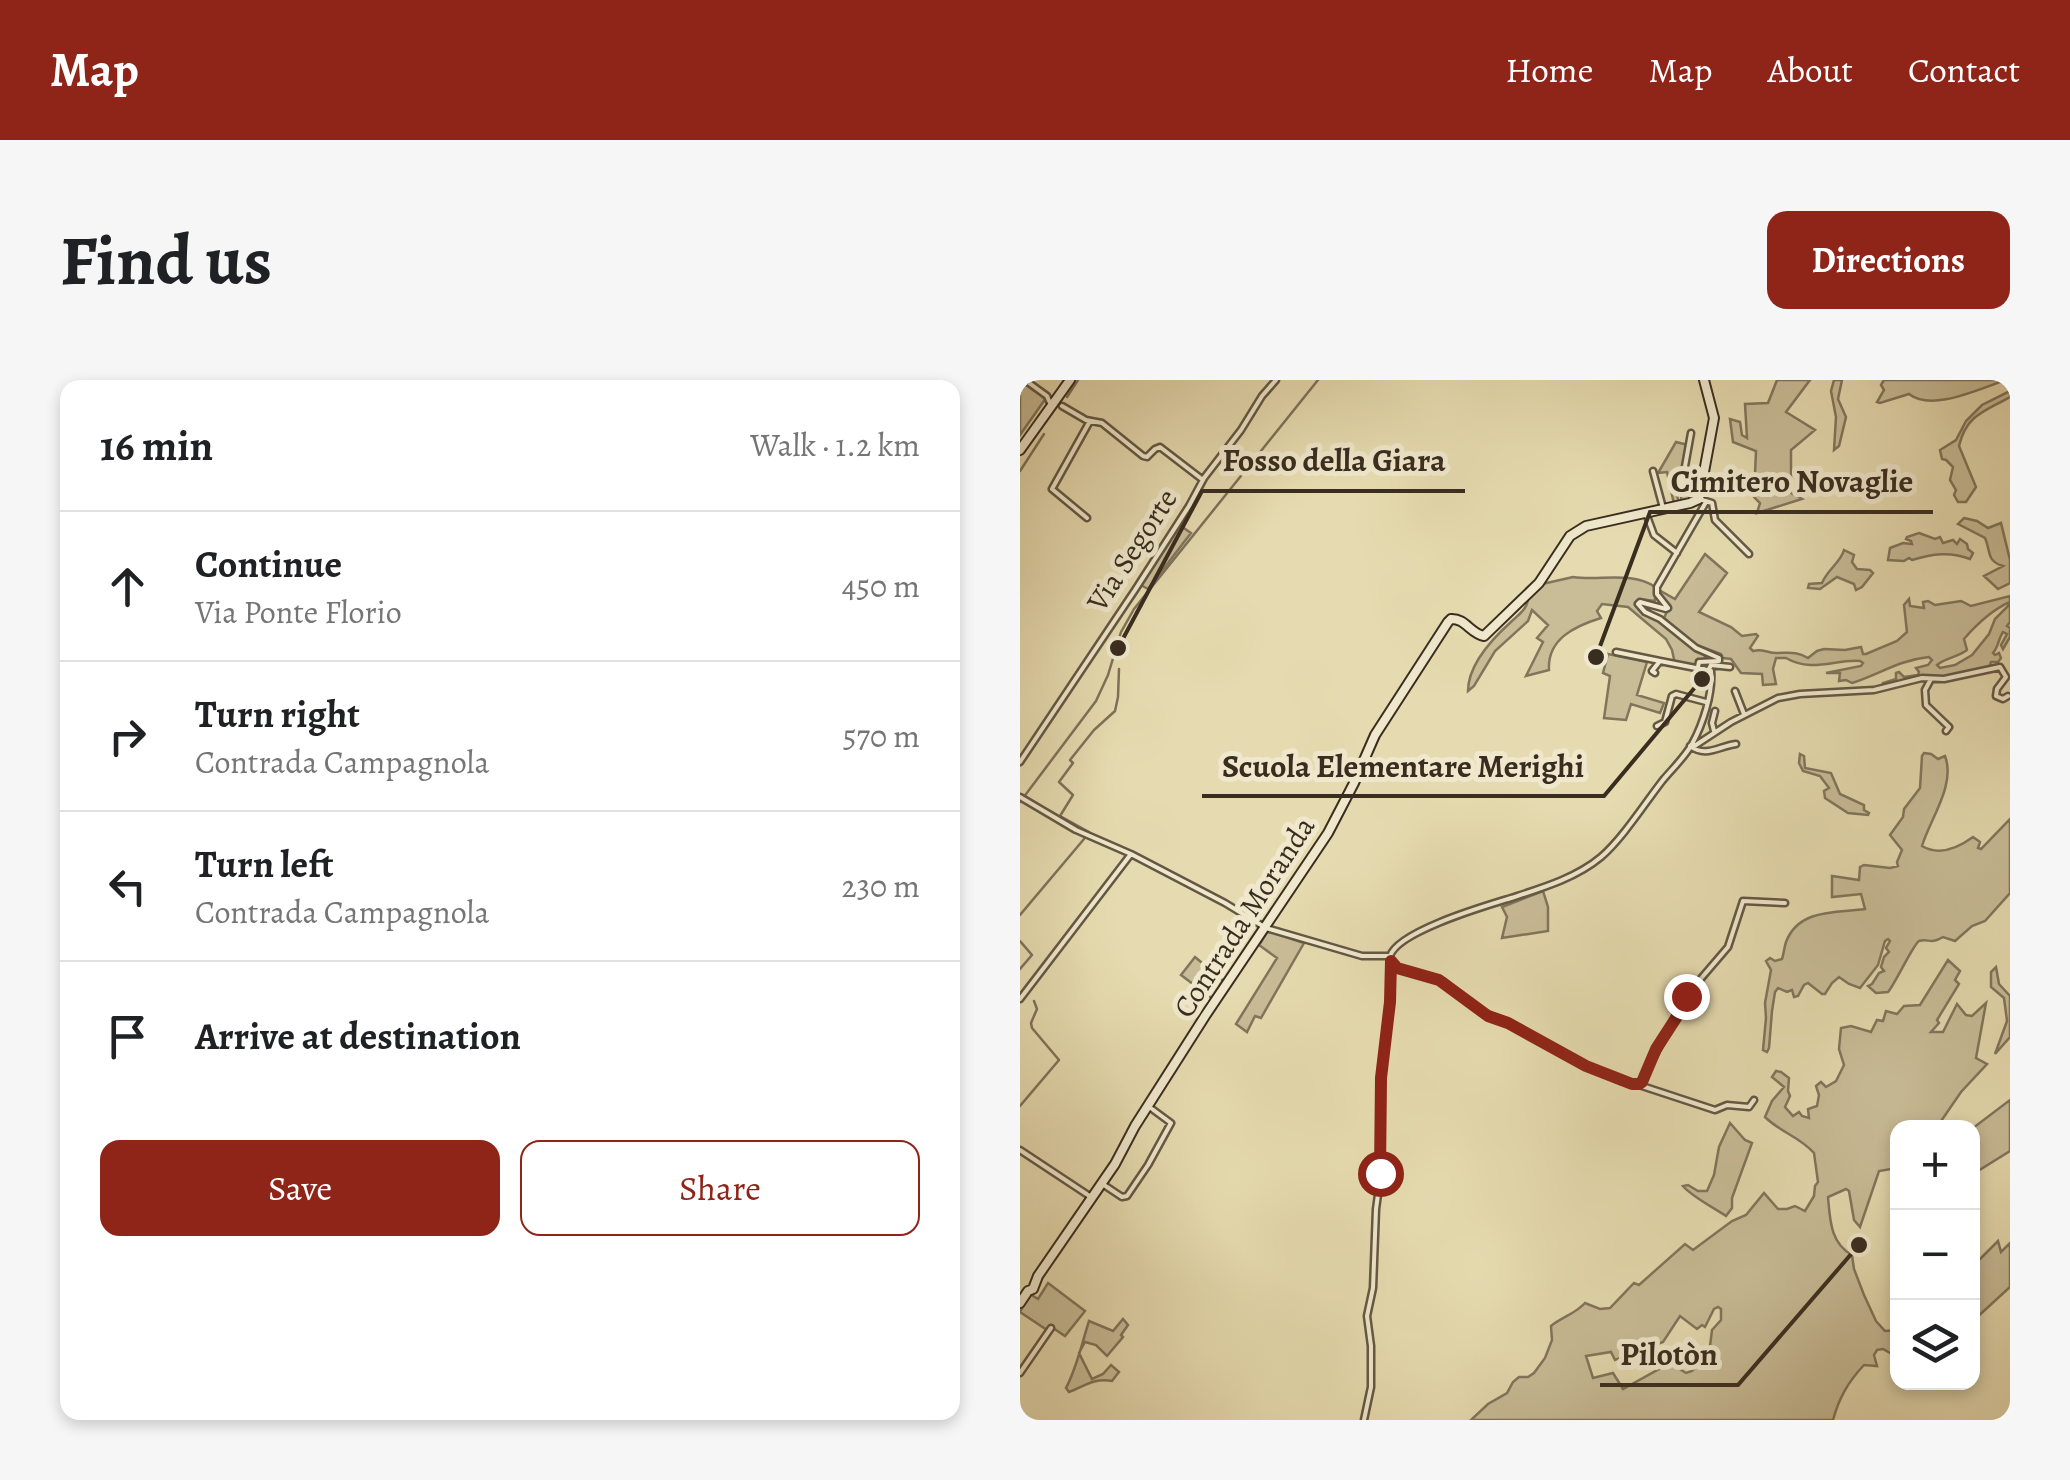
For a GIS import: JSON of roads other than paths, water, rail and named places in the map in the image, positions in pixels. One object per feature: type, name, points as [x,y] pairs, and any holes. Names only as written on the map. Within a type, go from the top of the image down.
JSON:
[{"type":"street","points":[[1025,380],[1056,406],[1062,406],[1068,380]]},
{"type":"street","points":[[1050,403],[1068,380]]},
{"type":"street","points":[[1020,447],[1068,380]]},
{"type":"street","points":[[1203,480],[1276,380]]},
{"type":"street","points":[[1698,667],[1700,662],[1715,662],[1719,658],[1696,648],[1638,604],[1668,608],[1656,594],[1657,587],[1703,500],[1714,418],[1704,380]]},
{"type":"street","name":"Via Segorte","points":[[1020,762],[1203,480],[1160,447],[1143,456],[1102,423],[1062,406]]},
{"type":"street","name":"Via Segorte","points":[[1087,518],[1052,489],[1090,421]]},
{"type":"street","points":[[1691,433],[1684,472],[1703,480]]},
{"type":"street","points":[[1653,471],[1662,508]]},
{"type":"street","points":[[1677,553],[1654,535],[1646,512],[1703,500],[1712,503],[1716,520],[1749,554]]},
{"type":"street","name":"Contrada Moranda","points":[[1020,1302],[1033,1289],[1115,1164],[1205,1016],[1336,818],[1375,735],[1448,622],[1455,618],[1476,634],[1488,634],[1539,583],[1570,536],[1586,526],[1646,512]]},
{"type":"street","points":[[1364,1420],[1371,1387],[1368,1316],[1380,1173],[1381,1078],[1393,948],[1460,914],[1555,882],[1590,864],[1609,848],[1691,746],[1712,670],[1616,652]]},
{"type":"street","points":[[1655,673],[1652,671],[1660,661]]},
{"type":"street","points":[[1691,746],[1766,702],[1790,695],[1874,690],[2000,666],[2006,676],[1996,689],[1996,696],[2003,699],[2010,694]]},
{"type":"street","points":[[1709,669],[1730,668]]},
{"type":"street","points":[[1930,679],[1926,705],[1949,727],[1946,731]]},
{"type":"street","points":[[1735,691],[1744,715]]},
{"type":"street","points":[[1657,726],[1665,722],[1676,694],[1706,702]]},
{"type":"street","points":[[1714,711],[1714,732]]},
{"type":"street","points":[[1691,746],[1698,752],[1708,752],[1736,744]]},
{"type":"street","points":[[1020,797],[1266,928],[1362,956],[1391,958]]},
{"type":"street","points":[[1020,998],[1130,854]]},
{"type":"street","points":[[1639,1084],[1686,996],[1724,954],[1743,901],[1785,903]]},
{"type":"street","points":[[1391,958],[1397,968],[1444,982],[1482,1012],[1621,1081],[1714,1110],[1726,1105],[1750,1108],[1754,1100]]},
{"type":"street","points":[[1101,1183],[1126,1198],[1171,1126],[1169,1120],[1148,1106]]},
{"type":"street","points":[[1020,1150],[1090,1197]]},
{"type":"street","points":[[1020,1373],[1050,1328]]},
{"type":"waterway","points":[[1067,397],[1078,380]]},
{"type":"waterway","points":[[1020,802],[1096,701],[1121,632],[1134,609],[1318,380]]},
{"type":"waterway","points":[[1020,471],[1044,434]]},
{"type":"waterway","points":[[1089,832],[1060,816],[1073,795],[1059,782],[1073,763],[1070,760],[1115,711],[1119,669]]},
{"type":"waterway","points":[[1020,915],[1084,839]]},
{"type":"waterway","points":[[1020,941],[1032,955],[1020,969]]},
{"type":"waterway","points":[[1020,1106],[1059,1060],[1032,1028],[1037,1009],[1034,1001]]},
{"type":"place","name":"Fosso della Giara","points":[[1118,648]]},
{"type":"place","name":"Cimitero Novaglie","points":[[1596,657]]},
{"type":"place","name":"Scuola Elementare Merighi","points":[[1702,679]]},
{"type":"place","name":"Pilotòn","points":[[1859,1245]]}]
